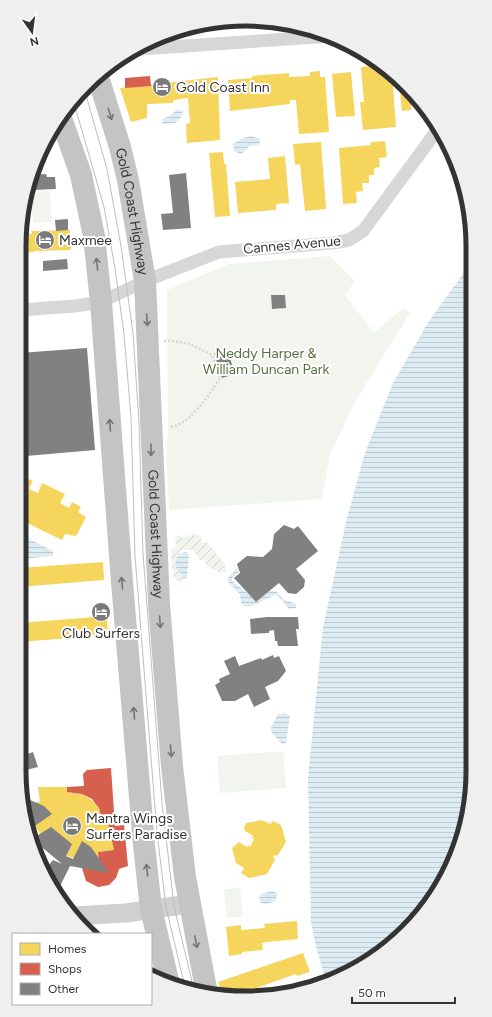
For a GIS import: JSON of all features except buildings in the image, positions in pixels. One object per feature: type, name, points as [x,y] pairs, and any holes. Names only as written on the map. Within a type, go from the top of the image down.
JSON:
[{"type":"highway","name":"Gold Coast Highway","points":[[100,82],[118,141],[128,180],[144,281],[159,604],[177,819],[189,904],[206,987]]},
{"type":"highway","points":[[63,124],[81,175],[94,236],[101,302],[122,587],[151,909],[167,976]]},
{"type":"street","points":[[151,48],[315,37]]},
{"type":"street","name":"Cannes Avenue","points":[[26,310],[75,306],[101,302],[144,281],[219,252],[333,243],[355,237],[363,231],[435,133]]},
{"type":"street","points":[[81,916],[126,913],[189,904]]},
{"type":"path","points":[[163,341],[176,340],[190,344],[212,355],[220,378],[210,394],[181,425],[166,427]]},
{"type":"green space","points":[[50,191],[52,222],[33,223],[32,192]]},
{"type":"green space","name":"Neddy Harper & William Duncan Park","points":[[330,256],[355,281],[345,295],[374,333],[403,308],[410,313],[356,400],[330,454],[322,499],[169,510],[166,457],[168,432],[167,290],[229,264]]},
{"type":"green space","points":[[192,534],[200,535],[202,542],[208,543],[225,565],[226,571],[222,573],[208,567],[203,559],[200,560],[194,550],[180,550],[178,564],[181,575],[184,579],[178,581],[173,576],[171,549],[176,548],[175,536],[181,536],[184,539]]},
{"type":"green space","points":[[283,751],[286,788],[220,793],[217,756]]},
{"type":"green space","points":[[26,781],[31,795],[27,796]]},
{"type":"green space","points":[[240,888],[243,916],[227,918],[224,889]]},
{"type":"shaded area","points":[[177,109],[183,111],[180,119],[175,123],[163,124],[162,119],[170,116]]},
{"type":"shaded area","points":[[251,136],[260,139],[259,145],[250,146],[241,154],[234,151],[233,144],[243,138]]},
{"type":"shaded area","points":[[466,270],[466,785],[462,814],[459,828],[449,855],[437,881],[421,905],[402,927],[380,946],[356,962],[325,976],[316,947],[311,922],[308,778],[323,627],[347,518],[365,453],[393,383],[429,321]]},
{"type":"shaded area","points":[[26,538],[53,551],[53,556],[26,559]]},
{"type":"shaded area","points":[[186,552],[189,555],[187,577],[184,579],[175,565],[178,554]]},
{"type":"shaded area","points":[[237,568],[238,572],[232,578],[232,581],[251,596],[269,591],[276,591],[283,599],[296,604],[296,608],[289,609],[279,597],[275,595],[252,606],[245,607],[241,603],[240,594],[227,579]]},
{"type":"shaded area","points":[[285,713],[290,716],[286,743],[282,744],[272,733],[271,728],[278,714]]},
{"type":"shaded area","points":[[272,891],[277,893],[276,901],[266,904],[261,903],[259,898],[261,894]]},
{"type":"tram line","points":[[86,95],[107,169],[121,246],[133,333],[139,423],[143,553],[162,803],[174,906],[193,985]]},
{"type":"tram line","points":[[75,107],[104,207],[115,268],[124,334],[131,417],[135,556],[157,833],[166,907],[184,982]]},
{"type":"place","name":"Gold Coast Inn","points":[[162,87]]},
{"type":"place","name":"Maxmee","points":[[45,240]]},
{"type":"place","name":"Club Surfers","points":[[101,612]]},
{"type":"place","name":"Mantra Wings Surfers Paradise","points":[[72,826]]}]
